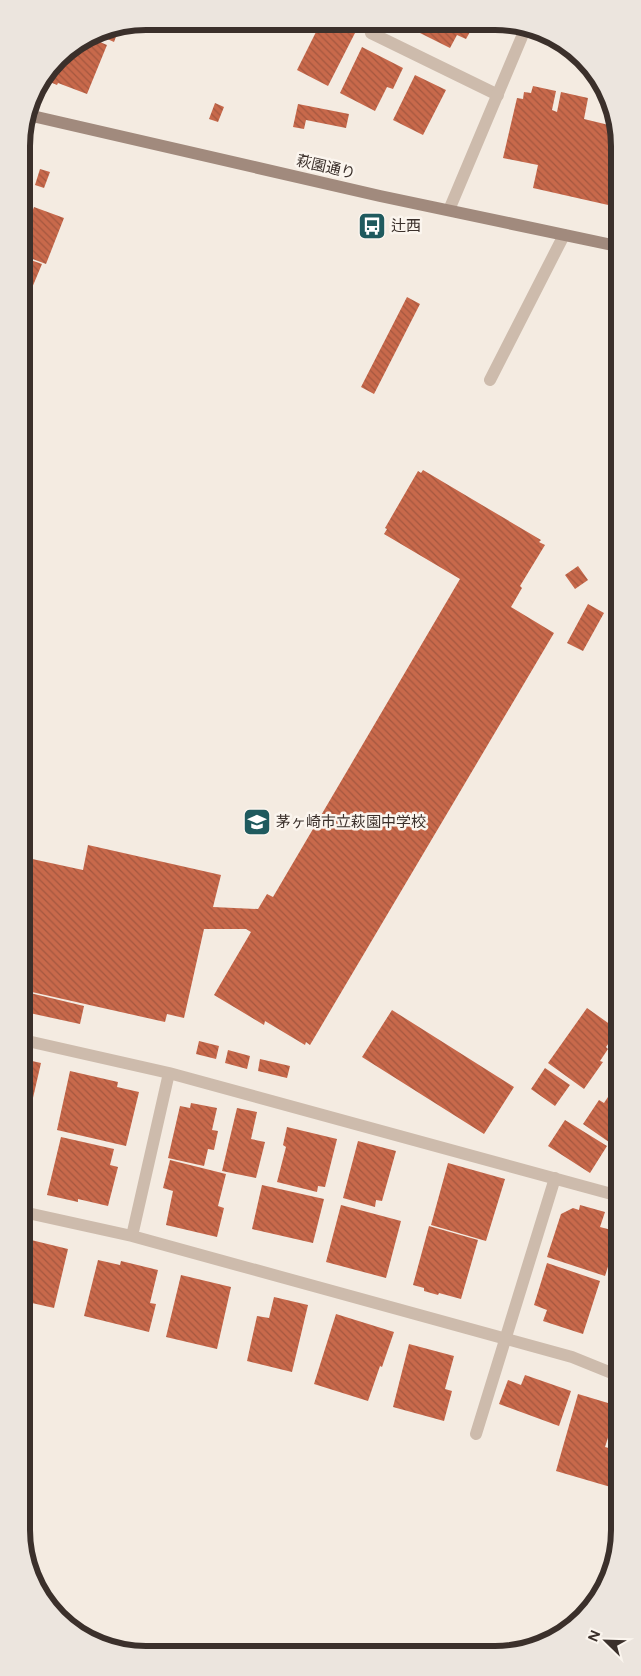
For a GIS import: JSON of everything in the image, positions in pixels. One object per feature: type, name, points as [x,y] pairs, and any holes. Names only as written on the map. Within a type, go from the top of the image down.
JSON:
[{"type":"street","points":[[371,33],[498,95]]},
{"type":"street","points":[[449,210],[523,34]]},
{"type":"street","name":"萩園通り","points":[[34,117],[611,245]]},
{"type":"street","points":[[490,380],[564,235]]},
{"type":"street","points":[[30,1042],[169,1073],[611,1194]]},
{"type":"street","points":[[132,1236],[169,1073]]},
{"type":"street","points":[[476,1434],[555,1178]]},
{"type":"street","points":[[30,1214],[132,1236],[572,1356],[611,1373]]},
{"type":"building","points":[[317,30],[350,30],[355,33],[328,86],[297,70]]},
{"type":"building","points":[[419,30],[471,30],[466,39],[457,35],[450,48],[418,32]]},
{"type":"building","points":[[117,34],[114,42],[105,38]]},
{"type":"building","points":[[97,41],[107,45],[87,94],[58,83],[57,85],[50,82],[70,59]]},
{"type":"building","points":[[362,47],[403,68],[393,89],[387,87],[375,111],[340,93]]},
{"type":"building","points":[[415,75],[446,90],[423,135],[393,120]]},
{"type":"building","points":[[533,86],[556,91],[552,110],[557,112],[561,92],[588,98],[584,119],[609,125],[611,139],[611,206],[533,188],[538,165],[503,158],[517,98],[523,99],[524,92],[531,93]]},
{"type":"building","points":[[215,103],[224,107],[218,122],[209,119]]},
{"type":"building","points":[[298,104],[349,114],[346,128],[306,120],[304,129],[293,127]]},
{"type":"building","points":[[40,169],[50,172],[44,188],[35,185]]},
{"type":"building","points":[[34,207],[64,218],[46,264],[30,258],[30,218]]},
{"type":"building","points":[[30,260],[42,264],[30,293]]},
{"type":"building","points":[[407,297],[420,304],[374,394],[361,387]]},
{"type":"building","points":[[423,470],[541,540],[539,542],[545,545],[520,586],[522,588],[511,607],[554,633],[310,1045],[306,1042],[305,1045],[265,1021],[264,1025],[214,995],[251,932],[246,929],[204,929],[184,1018],[167,1014],[165,1022],[30,992],[30,859],[83,870],[88,845],[221,875],[213,907],[258,909],[267,894],[273,897],[460,579],[384,534],[387,529],[385,528],[418,471],[421,473]]},
{"type":"building","points":[[578,566],[588,580],[575,589],[565,575]]},
{"type":"building","points":[[588,604],[604,613],[583,651],[567,643]]},
{"type":"building","points":[[30,993],[84,1006],[80,1024],[30,1013]]},
{"type":"building","points":[[587,1008],[611,1025],[611,1040],[606,1047],[608,1049],[600,1061],[603,1062],[584,1089],[548,1063]]},
{"type":"building","points":[[392,1010],[514,1087],[484,1134],[362,1057]]},
{"type":"building","points":[[199,1041],[219,1046],[216,1059],[196,1054]]},
{"type":"building","points":[[228,1050],[250,1056],[247,1069],[225,1063]]},
{"type":"building","points":[[260,1059],[290,1066],[287,1078],[258,1071]]},
{"type":"building","points":[[30,1061],[41,1063],[30,1111]]},
{"type":"building","points":[[545,1068],[570,1085],[555,1106],[531,1089]]},
{"type":"building","points":[[70,1071],[118,1082],[117,1087],[139,1092],[126,1146],[57,1130]]},
{"type":"building","points":[[611,1092],[611,1143],[583,1124],[599,1100],[604,1103]]},
{"type":"building","points":[[191,1103],[217,1108],[212,1130],[218,1131],[214,1150],[208,1149],[204,1166],[168,1158],[180,1106],[190,1108]]},
{"type":"building","points":[[237,1108],[257,1112],[251,1139],[265,1142],[256,1178],[222,1171]]},
{"type":"building","points":[[565,1120],[607,1146],[590,1173],[548,1146]]},
{"type":"building","points":[[287,1127],[337,1139],[325,1187],[318,1186],[317,1192],[277,1182],[286,1147],[283,1145]]},
{"type":"building","points":[[61,1137],[114,1149],[110,1165],[118,1167],[108,1206],[78,1199],[78,1202],[47,1195]]},
{"type":"building","points":[[358,1141],[396,1151],[382,1201],[376,1200],[375,1207],[343,1198]]},
{"type":"building","points":[[170,1160],[226,1174],[218,1206],[224,1208],[217,1237],[166,1225],[173,1191],[163,1188]]},
{"type":"building","points":[[448,1163],[505,1179],[486,1241],[431,1225]]},
{"type":"building","points":[[262,1185],[324,1199],[313,1243],[252,1229]]},
{"type":"building","points":[[341,1205],[401,1221],[386,1278],[326,1262]]},
{"type":"building","points":[[580,1205],[605,1212],[600,1227],[611,1230],[611,1257],[605,1276],[547,1257],[561,1214],[573,1208],[579,1210]]},
{"type":"building","points":[[429,1226],[478,1240],[461,1299],[424,1291],[424,1288],[413,1285]]},
{"type":"building","points":[[30,1240],[68,1249],[54,1308],[30,1303]]},
{"type":"building","points":[[98,1260],[120,1265],[121,1261],[158,1270],[150,1303],[156,1304],[149,1332],[84,1316]]},
{"type":"building","points":[[547,1263],[600,1281],[583,1334],[543,1321],[547,1310],[534,1305]]},
{"type":"building","points":[[181,1275],[231,1287],[217,1349],[166,1337]]},
{"type":"building","points":[[274,1297],[308,1305],[292,1372],[247,1361],[257,1316],[269,1318]]},
{"type":"building","points":[[336,1314],[394,1332],[368,1401],[314,1384]]},
{"type":"building","points":[[409,1344],[454,1356],[445,1389],[452,1391],[444,1421],[393,1407]]},
{"type":"building","points":[[525,1375],[571,1391],[559,1426],[499,1404],[508,1380],[521,1385]]},
{"type":"building","points":[[578,1394],[611,1404],[611,1428],[605,1447],[611,1449],[611,1487],[556,1471]]},
{"type":"place","name":"辻西","points":[[372,226]]},
{"type":"place","name":"茅ヶ崎市立萩園中学校","points":[[257,822]]}]
